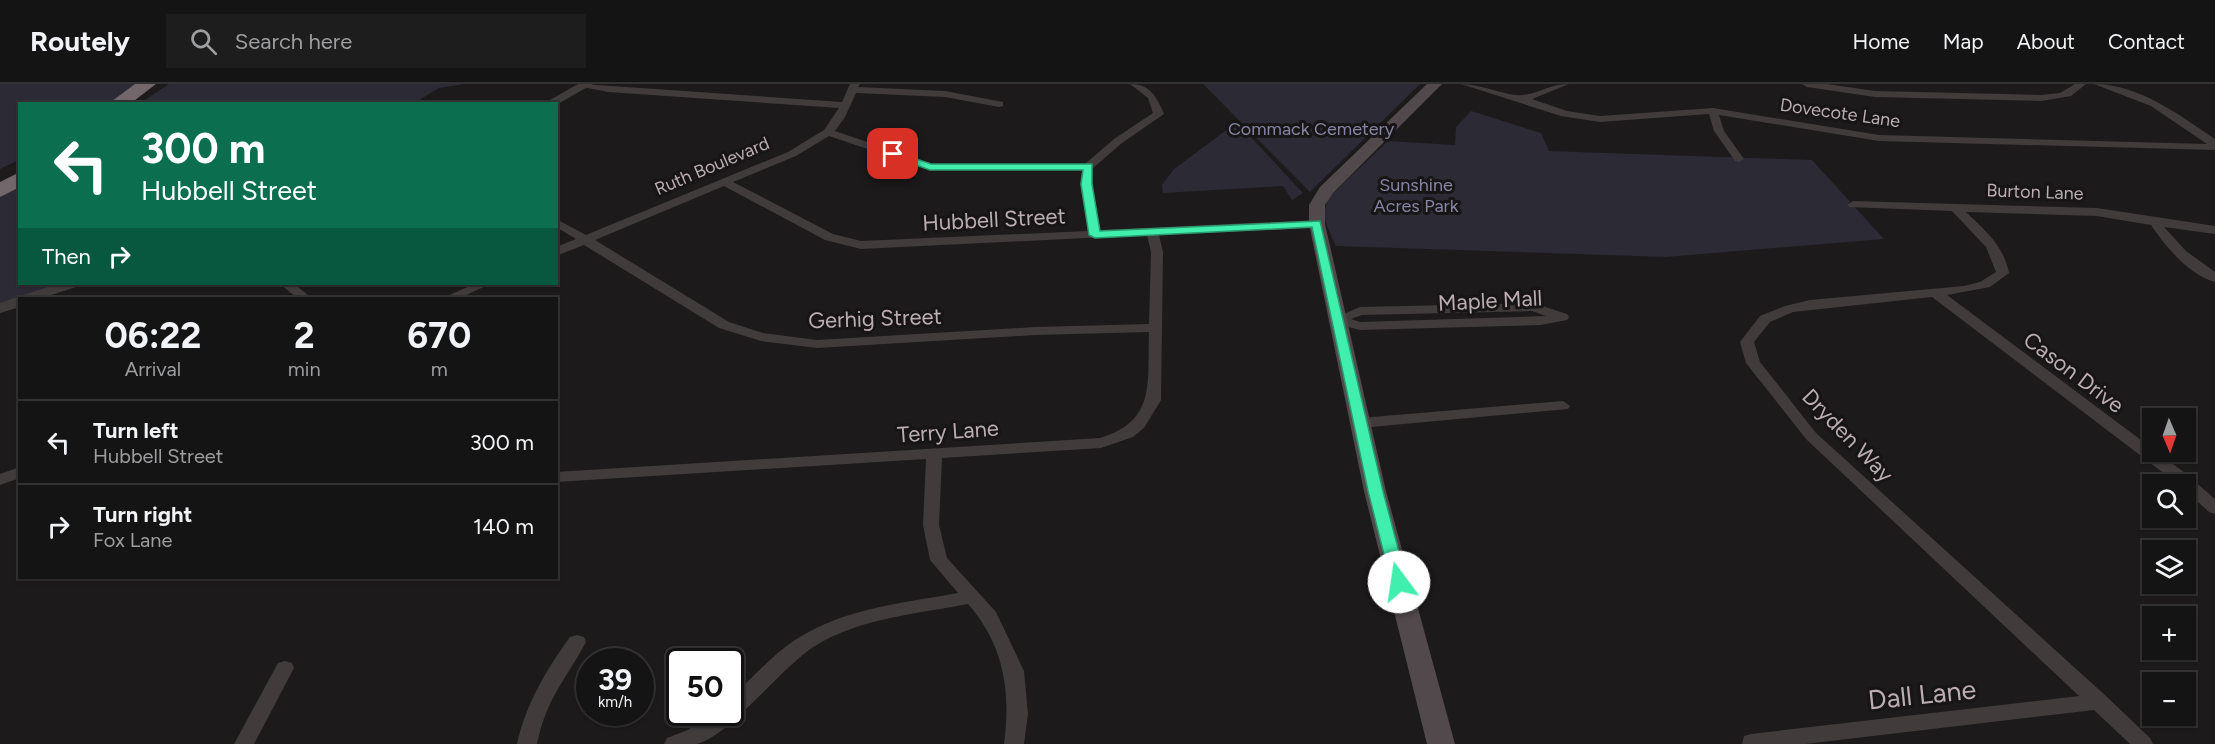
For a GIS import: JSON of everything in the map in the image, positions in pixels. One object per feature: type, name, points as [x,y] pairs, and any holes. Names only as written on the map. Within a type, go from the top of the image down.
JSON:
[{"type":"highway","points":[[120,102],[147,84]]},
{"type":"highway","points":[[136,102],[162,84]]},
{"type":"highway","points":[[0,171],[18,166]]},
{"type":"highway","points":[[0,180],[18,166]]},
{"type":"highway","points":[[0,191],[18,179]]},
{"type":"main road","points":[[1435,84],[1326,190],[1317,205],[1317,224],[1360,423],[1441,744]]},
{"type":"street","points":[[553,102],[587,84],[608,89],[844,105]]},
{"type":"street","points":[[698,95],[708,84]]},
{"type":"street","points":[[828,132],[930,167],[1088,166],[1118,141],[1159,114],[1152,97],[1135,84]]},
{"type":"street","name":"Dovecote Lane","points":[[1466,84],[1522,99],[1565,114],[1600,119],[1713,111],[1879,138],[2215,145]]},
{"type":"street","points":[[1522,99],[1564,84]]},
{"type":"street","points":[[1807,84],[1875,94],[2041,98],[2061,96],[2076,90],[2081,84]]},
{"type":"street","points":[[2098,84],[2156,104],[2215,145]]},
{"type":"street","points":[[854,87],[945,94],[999,104]]},
{"type":"street","name":"Ruth Boulevard","points":[[558,251],[792,154],[828,132],[840,117],[854,87]]},
{"type":"street","points":[[1713,111],[1724,141],[1739,159]]},
{"type":"street","points":[[1088,166],[1086,184],[1095,235]]},
{"type":"street","name":"Hubbell Street","points":[[724,182],[829,237],[861,245],[1317,224]]},
{"type":"street","name":"Burton Lane","points":[[1853,205],[2097,212],[2215,230]]},
{"type":"street","name":"Dryden Way","points":[[1955,208],[1991,244],[2001,259],[2003,273],[1984,286],[1935,293],[1810,304],[1771,314],[1755,326],[1747,342],[1753,363],[1811,436],[2143,744]]},
{"type":"street","points":[[2155,222],[2166,239],[2183,256],[2215,278]]},
{"type":"street","name":"Gerhig Street","points":[[558,223],[724,325],[760,337],[817,344],[1035,331],[1155,328]]},
{"type":"street","name":"Terry Lane","points":[[558,477],[1101,443],[1130,434],[1144,422],[1154,400],[1157,252],[1152,232]]},
{"type":"street","points":[[31,297],[68,285]]},
{"type":"street","points":[[287,285],[304,297]]},
{"type":"street","points":[[452,297],[482,285]]},
{"type":"street","name":"Cason Drive","points":[[1935,293],[2179,477],[2215,508]]},
{"type":"street","points":[[0,308],[18,302]]},
{"type":"street","name":"Maple Mall","points":[[1533,307],[1562,317],[1541,321],[1360,326],[1337,320],[1360,311],[1533,307]]},
{"type":"street","points":[[1360,423],[1563,406]]},
{"type":"street","points":[[934,454],[931,525],[939,560],[990,617],[1014,671],[1018,714],[1014,744]]},
{"type":"street","points":[[0,480],[18,472]]},
{"type":"street","points":[[674,744],[727,716],[807,641],[851,622],[971,597]]},
{"type":"street","points":[[527,744],[532,718],[549,681],[577,642]]},
{"type":"street","points":[[244,744],[285,668]]},
{"type":"street","name":"Dall Lane","points":[[1751,742],[2099,702]]},
{"type":"green space","points":[[0,84],[143,84],[114,102],[18,102],[18,160],[0,169]]},
{"type":"green space","points":[[169,84],[464,84],[439,88],[416,102],[142,102]]},
{"type":"green space","name":"Commack Cemetery","points":[[1203,84],[1420,84],[1310,192]]},
{"type":"green space","name":"Sunshine Acres Park","points":[[1471,111],[1541,133],[1549,151],[1812,160],[1884,239],[1666,257],[1336,246],[1325,215],[1330,196],[1388,141],[1455,145],[1456,127]]},
{"type":"green space","points":[[1237,122],[1303,193],[1292,200],[1283,186],[1163,193],[1162,185],[1174,169]]},
{"type":"green space","points":[[18,186],[18,285],[60,285],[26,297],[18,297],[18,300],[0,306],[0,197]]},
{"type":"route","points":[[893,154],[930,167],[1088,166],[1086,184],[1095,235],[1317,224],[1375,491],[1399,582]]}]
